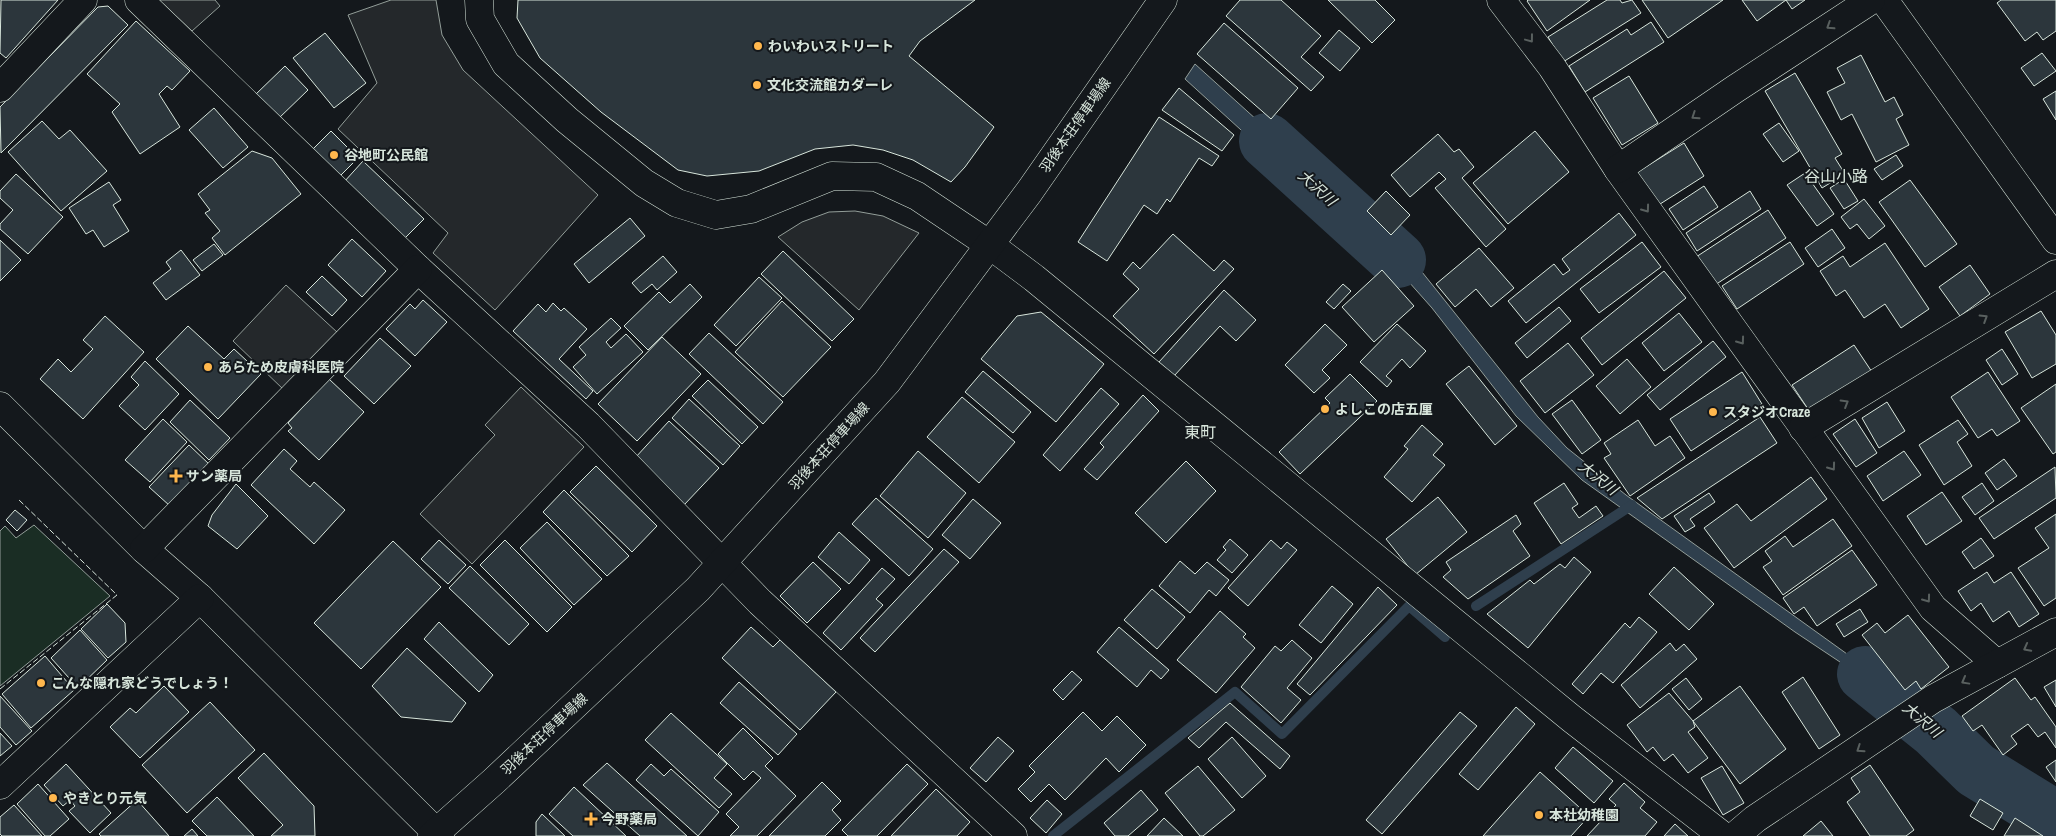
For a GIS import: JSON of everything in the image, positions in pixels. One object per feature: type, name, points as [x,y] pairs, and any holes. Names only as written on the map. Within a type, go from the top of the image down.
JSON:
[{"type":"street","points":[[0,88],[83,0]]},
{"type":"street","points":[[139,0],[418,269],[588,425],[760,602],[1013,836]]},
{"type":"street","points":[[479,0],[480,19],[506,64],[567,120],[644,183],[677,204],[716,215],[751,210],[832,176],[876,177],[917,196],[990,245],[1034,278],[1572,719],[1723,836]]},
{"type":"street","name":"羽後本荘停車場線","points":[[436,835],[722,564],[887,382],[990,245],[1163,0]]},
{"type":"street","points":[[1501,0],[1552,67],[1618,169],[1933,608],[1997,664]]},
{"type":"street","points":[[1618,169],[1735,89],[1871,0]]},
{"type":"street","points":[[1884,0],[2056,240]]},
{"type":"street","points":[[144,549],[418,269]]},
{"type":"street","points":[[1803,428],[2056,274]]},
{"type":"street","points":[[0,406],[144,549],[200,598],[436,835]]},
{"type":"street","points":[[0,784],[200,598]]},
{"type":"street","points":[[1735,836],[1755,819],[1933,699],[2056,632]]},
{"type":"green space","points":[[34,525],[110,596],[0,686],[0,531],[5,526],[16,538]]},
{"type":"shaded area","points":[[159,0],[215,0],[220,6],[192,31]]},
{"type":"shaded area","points":[[391,0],[436,0],[442,35],[463,70],[598,195],[495,310],[433,253],[448,233],[338,129],[377,83],[348,15]]},
{"type":"shaded area","points":[[855,211],[883,216],[919,233],[859,310],[778,237],[802,222],[829,212]]},
{"type":"shaded area","points":[[286,285],[338,333],[284,390],[233,341]]},
{"type":"shaded area","points":[[521,387],[584,447],[472,564],[420,514],[495,435],[485,425]]},
{"type":"water","points":[[1195,64],[1331,187],[1319,201],[1185,79]]},
{"type":"water","points":[[1348,202],[1414,262],[1538,417],[1567,448],[1626,495],[1911,700],[1900,707],[1852,670],[1795,632],[1582,480],[1516,416],[1432,308],[1393,264],[1337,215]]},
{"type":"water","points":[[1938,725],[1982,768],[2056,811],[2056,830],[1973,782],[1953,766],[1924,733]]},
{"type":"building","points":[[1,0],[58,0],[6,58],[0,53]]},
{"type":"building","name":"文化交流館カダーレ","points":[[518,0],[975,0],[920,41],[909,56],[994,127],[965,167],[951,182],[913,160],[883,150],[853,145],[815,149],[759,171],[707,176],[678,170],[601,112],[540,58],[517,18]]},
{"type":"building","points":[[1240,0],[1281,0],[1321,36],[1301,57],[1324,77],[1311,91],[1226,16]]},
{"type":"building","points":[[1328,0],[1375,0],[1395,20],[1372,43]]},
{"type":"building","points":[[1528,0],[1590,0],[1547,31],[1527,1]]},
{"type":"building","points":[[1607,0],[1620,0],[1622,3],[1632,0],[1641,13],[1563,62],[1548,37]]},
{"type":"building","points":[[1642,0],[1723,0],[1668,38]]},
{"type":"building","points":[[1742,0],[1786,0],[1757,21]]},
{"type":"building","points":[[1786,0],[1805,0],[1792,9]]},
{"type":"building","points":[[2001,0],[2056,0],[2056,31],[2043,40],[2037,32],[2025,41],[1997,3]]},
{"type":"building","points":[[108,6],[128,25],[1,153],[0,107],[98,7]]},
{"type":"building","points":[[136,21],[190,71],[172,90],[167,86],[159,94],[180,127],[140,154],[112,112],[120,104],[87,74]]},
{"type":"building","points":[[1651,22],[1664,42],[1585,92],[1569,66],[1627,29],[1631,35]]},
{"type":"building","points":[[1224,23],[1298,88],[1271,119],[1197,54]]},
{"type":"building","points":[[1339,30],[1360,48],[1340,71],[1319,53]]},
{"type":"building","points":[[325,33],[366,83],[334,108],[293,58]]},
{"type":"building","points":[[2042,53],[2056,71],[2034,86],[2021,68]]},
{"type":"building","points":[[1861,55],[1885,102],[1894,97],[1903,115],[1896,119],[1909,145],[1876,162],[1852,114],[1841,120],[1827,92],[1845,83],[1837,68]]},
{"type":"building","points":[[285,66],[308,90],[278,119],[255,95]]},
{"type":"building","points":[[1795,73],[1842,154],[1835,158],[1845,174],[1822,188],[1765,91]]},
{"type":"building","points":[[1629,76],[1658,123],[1622,145],[1593,98]]},
{"type":"building","points":[[1179,88],[1234,135],[1222,151],[1162,110]]},
{"type":"building","points":[[2056,91],[2056,120],[2043,99]]},
{"type":"building","points":[[214,108],[248,147],[223,168],[189,130]]},
{"type":"building","points":[[1159,117],[1219,156],[1212,166],[1199,158],[1170,202],[1167,199],[1157,214],[1144,205],[1107,261],[1078,242]]},
{"type":"building","points":[[42,121],[59,139],[70,130],[107,171],[61,211],[8,152]]},
{"type":"building","points":[[1779,123],[1799,151],[1783,162],[1763,134]]},
{"type":"building","name":"谷地町公民館","points":[[331,131],[358,158],[337,179],[310,152]]},
{"type":"building","points":[[1535,131],[1569,172],[1508,224],[1473,183]]},
{"type":"building","points":[[1438,134],[1454,152],[1459,149],[1474,167],[1462,178],[1506,229],[1486,247],[1435,188],[1446,179],[1439,172],[1410,197],[1391,175]]},
{"type":"building","points":[[1684,143],[1704,176],[1657,206],[1636,173]]},
{"type":"building","points":[[252,151],[272,158],[301,194],[225,255],[212,238],[220,231],[205,213],[210,210],[198,194]]},
{"type":"building","points":[[1896,155],[1903,166],[1882,180],[1874,169]]},
{"type":"building","points":[[363,161],[424,219],[404,239],[344,182]]},
{"type":"building","points":[[1805,173],[1834,214],[1817,226],[1787,185]]},
{"type":"building","points":[[16,174],[63,217],[28,254],[0,229],[0,224],[13,210],[0,198],[0,191]]},
{"type":"building","points":[[1844,179],[1858,201],[1844,209],[1830,188]]},
{"type":"building","points":[[1910,180],[1957,244],[1925,267],[1879,202]]},
{"type":"building","points":[[109,182],[121,200],[113,205],[129,231],[104,247],[93,230],[86,234],[69,208]]},
{"type":"building","points":[[1704,186],[1718,207],[1683,230],[1669,209]]},
{"type":"building","points":[[1386,191],[1410,215],[1391,235],[1367,211]]},
{"type":"building","points":[[1750,191],[1761,209],[1697,251],[1686,233]]},
{"type":"building","points":[[1864,199],[1885,226],[1869,239],[1857,224],[1850,229],[1841,217]]},
{"type":"building","points":[[1768,210],[1786,238],[1715,285],[1696,257]]},
{"type":"building","points":[[1619,213],[1636,235],[1526,323],[1508,301],[1554,264],[1563,275],[1570,270],[1562,259]]},
{"type":"building","points":[[630,218],[645,236],[589,283],[574,264]]},
{"type":"building","points":[[1832,229],[1845,248],[1818,267],[1805,248]]},
{"type":"building","points":[[1173,234],[1214,271],[1224,260],[1234,269],[1154,354],[1113,316],[1139,289],[1123,274],[1133,262],[1140,269]]},
{"type":"building","points":[[352,239],[386,271],[362,297],[328,265]]},
{"type":"building","points":[[0,240],[21,260],[0,281]]},
{"type":"building","points":[[1642,242],[1661,267],[1599,313],[1580,289]]},
{"type":"building","points":[[1790,242],[1804,264],[1737,309],[1722,286]]},
{"type":"building","points":[[1885,243],[1929,309],[1901,328],[1885,304],[1864,318],[1845,290],[1836,296],[1820,271],[1843,256],[1850,267]]},
{"type":"building","points":[[214,244],[223,255],[202,271],[193,260]]},
{"type":"building","points":[[1479,248],[1514,288],[1491,307],[1476,289],[1455,307],[1436,284]]},
{"type":"building","points":[[181,250],[200,275],[166,300],[153,283],[171,269],[166,262]]},
{"type":"building","points":[[783,251],[854,319],[832,341],[761,274]]},
{"type":"building","points":[[663,256],[677,272],[657,290],[652,284],[641,293],[632,283]]},
{"type":"building","points":[[1970,265],[1990,294],[1960,316],[1939,287]]},
{"type":"building","points":[[1382,270],[1414,306],[1374,342],[1342,307]]},
{"type":"building","points":[[1664,271],[1686,298],[1602,365],[1581,338]]},
{"type":"building","points":[[322,276],[347,300],[332,316],[306,292]]},
{"type":"building","points":[[759,277],[782,298],[736,346],[714,325]]},
{"type":"building","points":[[690,284],[702,297],[648,350],[624,326],[659,292],[670,303]]},
{"type":"building","points":[[1343,284],[1351,291],[1334,309],[1326,302]]},
{"type":"building","points":[[1224,290],[1256,320],[1236,341],[1220,326],[1174,376],[1159,362]]},
{"type":"building","points":[[423,300],[447,322],[415,356],[386,329],[410,304],[415,309]]},
{"type":"building","points":[[782,301],[831,347],[783,397],[735,352]]},
{"type":"building","points":[[553,303],[561,311],[564,308],[587,329],[559,359],[593,391],[586,399],[513,331],[538,304],[546,312]]},
{"type":"building","points":[[1559,307],[1571,321],[1527,358],[1515,343]]},
{"type":"building","points":[[2041,311],[2056,335],[2056,364],[2032,378],[2005,332]]},
{"type":"building","points":[[1041,312],[1104,364],[1056,422],[981,359],[1017,316]]},
{"type":"building","points":[[1679,313],[1702,342],[1664,371],[1642,343]]},
{"type":"building","points":[[105,316],[144,352],[83,419],[40,379],[58,359],[71,372],[93,349],[83,340]]},
{"type":"building","points":[[611,318],[621,328],[606,342],[611,348],[626,334],[643,352],[597,394],[573,367],[586,355],[579,347]]},
{"type":"building","points":[[1325,324],[1347,345],[1322,370],[1330,378],[1314,393],[1285,365]]},
{"type":"building","points":[[1397,324],[1426,351],[1410,368],[1402,359],[1386,376],[1392,381],[1387,387],[1360,362]]},
{"type":"building","name":"あらため皮膚科医院","points":[[188,326],[224,359],[234,349],[261,374],[218,419],[156,359]]},
{"type":"building","points":[[709,333],[783,402],[763,424],[689,354]]},
{"type":"building","points":[[662,337],[701,374],[637,441],[598,404]]},
{"type":"building","points":[[380,338],[411,366],[374,404],[344,376]]},
{"type":"building","points":[[1713,341],[1726,357],[1660,410],[1647,395]]},
{"type":"building","points":[[1568,343],[1594,375],[1545,413],[1520,381]]},
{"type":"building","points":[[1854,345],[1872,372],[1810,412],[1792,385]]},
{"type":"building","points":[[2002,349],[2018,374],[2002,385],[1986,360]]},
{"type":"building","points":[[1627,359],[1651,387],[1620,414],[1596,386]]},
{"type":"building","points":[[145,361],[179,394],[145,430],[119,406],[139,385],[131,377]]},
{"type":"building","points":[[1469,366],[1517,426],[1495,445],[1446,384]]},
{"type":"building","points":[[983,371],[1031,412],[1013,433],[965,392]]},
{"type":"building","points":[[1742,372],[1762,404],[1691,451],[1670,419]]},
{"type":"building","points":[[1988,372],[2020,421],[1997,436],[1992,429],[1978,438],[1951,397]]},
{"type":"building","points":[[1350,374],[1377,401],[1300,474],[1279,452],[1330,403],[1325,398]]},
{"type":"building","points":[[329,379],[364,412],[319,460],[288,431],[292,428],[288,423]]},
{"type":"building","points":[[708,380],[758,427],[742,444],[692,396]]},
{"type":"building","points":[[2056,384],[2056,452],[2053,454],[2021,408]]},
{"type":"building","points":[[1101,388],[1119,404],[1060,471],[1043,455]]},
{"type":"building","points":[[1143,395],[1159,411],[1097,480],[1084,469],[1104,447],[1100,443]]},
{"type":"building","points":[[962,397],[1015,442],[979,483],[927,437]]},
{"type":"building","points":[[689,399],[740,446],[723,465],[672,418]]},
{"type":"building","points":[[190,400],[230,438],[209,460],[170,422]]},
{"type":"building","points":[[1572,400],[1601,440],[1582,454],[1552,414]]},
{"type":"building","points":[[1887,402],[1905,431],[1879,448],[1862,418]]},
{"type":"building","points":[[1760,417],[1777,443],[1662,519],[1637,498]]},
{"type":"building","points":[[163,419],[187,442],[150,482],[125,460]]},
{"type":"building","points":[[1855,419],[1877,453],[1856,467],[1833,434]]},
{"type":"building","points":[[1638,420],[1655,446],[1670,436],[1685,458],[1630,496],[1604,458],[1611,454],[1604,443]]},
{"type":"building","points":[[1958,420],[1968,434],[1957,442],[1972,466],[1944,485],[1919,445]]},
{"type":"building","points":[[669,421],[719,468],[684,505],[635,458]]},
{"type":"building","points":[[1422,425],[1443,444],[1433,455],[1445,465],[1412,502],[1384,477],[1408,449],[1404,446]]},
{"type":"building","points":[[189,445],[210,465],[170,506],[149,487]]},
{"type":"building","points":[[284,449],[297,461],[290,469],[310,487],[314,482],[345,510],[314,544],[251,485]]},
{"type":"building","points":[[918,451],[966,493],[928,538],[880,496]]},
{"type":"building","points":[[1904,451],[1921,475],[1883,501],[1867,476]]},
{"type":"building","points":[[2004,459],[2017,476],[1997,490],[1985,473]]},
{"type":"building","points":[[1186,461],[1216,491],[1166,543],[1135,513]]},
{"type":"building","points":[[596,466],[657,526],[632,552],[570,492]]},
{"type":"building","points":[[2055,467],[2056,498],[1994,539],[1979,518]]},
{"type":"building","points":[[1811,477],[1827,499],[1734,568],[1704,528],[1737,504],[1751,521]]},
{"type":"building","points":[[1564,483],[1578,504],[1572,508],[1579,518],[1596,506],[1603,516],[1561,544],[1534,503]]},
{"type":"building","points":[[1982,483],[1994,501],[1975,515],[1962,497]]},
{"type":"building","points":[[236,484],[268,516],[237,549],[208,526],[212,515]]},
{"type":"building","points":[[564,490],[629,556],[607,576],[543,512]]},
{"type":"building","points":[[1942,492],[1962,521],[1926,545],[1907,516]]},
{"type":"building","points":[[1709,493],[1715,502],[1690,519],[1695,526],[1685,532],[1674,516]]},
{"type":"building","points":[[1438,497],[1467,532],[1415,575],[1386,539]]},
{"type":"building","points":[[876,498],[933,549],[909,576],[852,524]]},
{"type":"building","points":[[973,499],[1001,523],[970,559],[942,535]]},
{"type":"building","points":[[15,510],[27,520],[17,531],[6,520]]},
{"type":"building","points":[[2056,514],[2056,598],[2044,606],[2018,568],[2049,548],[2035,528]]},
{"type":"building","points":[[1516,515],[1521,524],[1513,531],[1530,556],[1468,599],[1443,577],[1451,570],[1446,562]]},
{"type":"building","points":[[1833,519],[1852,546],[1783,595],[1763,567],[1772,561],[1765,551],[1785,536],[1793,547]]},
{"type":"building","points":[[547,522],[602,579],[574,605],[520,548]]},
{"type":"building","points":[[839,532],[870,560],[849,584],[818,557]]},
{"type":"building","points":[[1981,538],[1994,556],[1974,569],[1962,552]]},
{"type":"building","points":[[1230,539],[1248,555],[1232,573],[1217,560],[1226,550],[1223,547]]},
{"type":"building","points":[[439,540],[466,565],[448,584],[421,559]]},
{"type":"building","points":[[505,540],[572,607],[547,632],[480,565]]},
{"type":"building","points":[[1271,540],[1281,549],[1287,542],[1297,550],[1248,606],[1228,588]]},
{"type":"building","points":[[393,541],[441,587],[361,669],[314,623]]},
{"type":"building","points":[[944,549],[959,562],[875,652],[860,638]]},
{"type":"building","points":[[1852,550],[1877,585],[1817,626],[1804,607],[1794,614],[1783,598]]},
{"type":"building","points":[[1574,557],[1591,572],[1528,648],[1487,614],[1530,580],[1534,584],[1560,564],[1565,568]]},
{"type":"building","points":[[1180,561],[1195,574],[1207,562],[1229,580],[1216,596],[1209,590],[1190,613],[1159,586]]},
{"type":"building","points":[[813,562],[841,589],[807,623],[780,596]]},
{"type":"building","points":[[470,566],[529,624],[509,645],[449,588]]},
{"type":"building","points":[[1674,567],[1714,604],[1689,630],[1649,594]]},
{"type":"building","points":[[882,568],[895,579],[876,599],[883,605],[841,650],[823,633]]},
{"type":"building","points":[[1987,572],[1994,583],[2011,572],[2039,614],[2019,627],[2009,611],[1993,622],[1981,603],[1971,611],[1958,591]]},
{"type":"building","points":[[1332,586],[1353,604],[1321,643],[1299,625]]},
{"type":"building","points":[[1378,587],[1397,605],[1310,695],[1297,684]]},
{"type":"building","points":[[1152,589],[1185,617],[1157,649],[1124,620]]},
{"type":"building","points":[[107,604],[125,623],[126,642],[108,658],[81,629]]},
{"type":"building","points":[[1860,609],[1868,622],[1844,637],[1836,624]]},
{"type":"building","points":[[1220,611],[1246,634],[1243,637],[1255,648],[1216,693],[1177,660]]},
{"type":"building","points":[[1908,615],[1949,667],[1921,689],[1916,681],[1905,690],[1862,635],[1877,623],[1885,633]]},
{"type":"building","points":[[1639,617],[1657,632],[1613,683],[1601,673],[1583,694],[1572,684],[1625,623],[1630,628]]},
{"type":"building","points":[[439,622],[493,675],[479,692],[424,639]]},
{"type":"building","points":[[751,627],[773,647],[780,640],[836,692],[800,730],[722,658]]},
{"type":"building","points":[[1119,627],[1169,670],[1161,679],[1151,670],[1137,687],[1097,652]]},
{"type":"building","points":[[80,630],[107,660],[78,688],[51,658]]},
{"type":"building","points":[[1292,640],[1312,658],[1287,688],[1301,700],[1281,723],[1241,687],[1275,646],[1281,651]]},
{"type":"building","points":[[1670,643],[1676,651],[1684,644],[1697,659],[1640,708],[1621,685]]},
{"type":"building","points":[[407,648],[466,703],[452,722],[401,717],[372,686]]},
{"type":"building","points":[[45,656],[74,690],[31,728],[2,694]]},
{"type":"building","points":[[1072,671],[1082,680],[1063,700],[1053,690]]},
{"type":"building","points":[[1803,677],[1840,735],[1819,749],[1782,692]]},
{"type":"building","points":[[1686,678],[1702,699],[1689,710],[1672,689]]},
{"type":"building","points":[[2015,678],[2031,700],[2035,697],[2056,727],[2056,748],[2045,732],[2038,737],[2028,724],[2011,736],[2017,744],[2003,755],[1982,725],[1973,731],[1962,716]]},
{"type":"building","points":[[2056,680],[2056,707],[2044,687]]},
{"type":"building","points":[[739,682],[797,734],[778,755],[720,703]]},
{"type":"building","points":[[164,686],[189,712],[140,758],[110,727],[130,708],[136,713]]},
{"type":"building","points":[[1740,686],[1786,749],[1740,784],[1693,721]]},
{"type":"building","points":[[1669,693],[1693,721],[1695,727],[1688,732],[1708,758],[1688,773],[1673,754],[1664,761],[1653,747],[1647,752],[1627,725]]},
{"type":"building","points":[[0,696],[32,731],[16,745],[0,727]]},
{"type":"building","points":[[210,702],[255,750],[187,813],[142,765]]},
{"type":"building","points":[[1230,703],[1290,756],[1280,769],[1226,722],[1199,748],[1188,738]]},
{"type":"building","points":[[1516,707],[1535,724],[1478,790],[1459,774]]},
{"type":"building","points":[[1083,712],[1102,731],[1117,716],[1146,745],[1119,772],[1106,758],[1065,800],[1049,784],[1031,802],[1018,789],[1035,772],[1029,766]]},
{"type":"building","points":[[1460,712],[1477,726],[1382,834],[1366,820]]},
{"type":"building","points":[[671,713],[727,764],[714,778],[732,794],[719,808],[645,740]]},
{"type":"building","points":[[743,728],[773,758],[765,766],[796,796],[757,836],[730,836],[739,827],[726,814],[761,778],[753,771],[744,780],[718,754]]},
{"type":"building","points":[[0,733],[12,746],[0,756]]},
{"type":"building","points":[[998,737],[1014,751],[986,782],[970,768]]},
{"type":"building","points":[[1232,737],[1266,776],[1242,798],[1208,759]]},
{"type":"building","points":[[1573,747],[1613,781],[1594,803],[1555,768]]},
{"type":"building","points":[[264,753],[314,806],[315,836],[271,836],[283,825],[238,778]]},
{"type":"building","points":[[2056,760],[2056,782],[2046,767]]},
{"type":"building","points":[[607,763],[687,836],[640,836],[583,785]]},
{"type":"building","points":[[66,764],[111,813],[90,833],[69,811],[75,806],[70,800],[63,806],[44,785]]},
{"type":"building","points":[[651,764],[664,776],[671,769],[719,812],[698,836],[636,780]]},
{"type":"building","points":[[907,764],[928,784],[877,836],[848,836],[842,830]]},
{"type":"building","points":[[1870,765],[1914,830],[1906,836],[1870,836],[1847,802],[1860,792],[1851,778]]},
{"type":"building","points":[[1198,766],[1235,810],[1203,836],[1200,836],[1165,793]]},
{"type":"building","points":[[1722,766],[1744,803],[1723,815],[1701,778]]},
{"type":"building","points":[[1540,772],[1589,816],[1571,836],[1483,836]]},
{"type":"building","points":[[822,782],[841,801],[832,810],[841,820],[825,836],[769,836]]},
{"type":"building","points":[[1624,783],[1645,802],[1640,808],[1657,822],[1645,836],[1587,836],[1616,805],[1609,799]]},
{"type":"building","points":[[38,784],[69,819],[50,836],[45,836],[17,804]]},
{"type":"building","points":[[574,787],[626,836],[573,836],[549,814]]},
{"type":"building","points":[[936,789],[970,822],[957,836],[891,836]]},
{"type":"building","points":[[1141,790],[1158,810],[1128,836],[1115,836],[1104,823]]},
{"type":"building","points":[[217,797],[254,836],[207,836],[192,821]]},
{"type":"building","points":[[1980,799],[2003,813],[1993,830],[1970,816]]},
{"type":"building","points":[[137,800],[169,836],[101,836],[99,834]]},
{"type":"building","points":[[1047,800],[1062,814],[1046,833],[1030,818]]},
{"type":"building","points":[[14,805],[42,836],[2,836],[0,834],[0,817]]},
{"type":"building","points":[[542,814],[565,836],[536,836],[536,822]]},
{"type":"building","points":[[1164,818],[1183,836],[1147,836]]},
{"type":"building","points":[[2015,818],[2043,836],[2004,836]]},
{"type":"building","points":[[1821,821],[1833,836],[1803,836]]},
{"type":"building","points":[[1675,824],[1688,836],[1664,836]]},
{"type":"building","points":[[192,829],[198,836],[184,836]]},
{"type":"waterway","name":"大沢川","points":[[1267,141],[1398,260]]},
{"type":"waterway","points":[[1476,606],[1632,505]]},
{"type":"waterway","points":[[1053,836],[1235,692],[1282,734],[1409,606],[1445,637]]},
{"type":"waterway","name":"大沢川","points":[[1865,674],[1936,731],[1976,770],[2056,819]]},
{"type":"fence","points":[[0,689],[117,595],[18,499]]},
{"type":"place","name":"わいわいストリート","points":[[758,46]]},
{"type":"place","name":"文化交流館カダーレ","points":[[757,85]]},
{"type":"place","name":"谷地町公民館","points":[[334,155]]},
{"type":"place","name":"あらため皮膚科医院","points":[[208,367]]},
{"type":"place","name":"よしこの店五厘","points":[[1325,409]]},
{"type":"place","name":"スタジオCraze","points":[[1713,412]]},
{"type":"place","name":"サン薬局","points":[[176,476]]},
{"type":"place","name":"こんな隠れ家どうでしょう！","points":[[41,683]]},
{"type":"place","name":"やきとり元気","points":[[53,798]]},
{"type":"place","name":"本社幼稚園","points":[[1539,815]]},
{"type":"place","name":"今野薬局","points":[[591,819]]},
{"type":"district","name":"谷山小路","points":[[1836,176]]},
{"type":"district","name":"東町","points":[[1200,432]]}]
